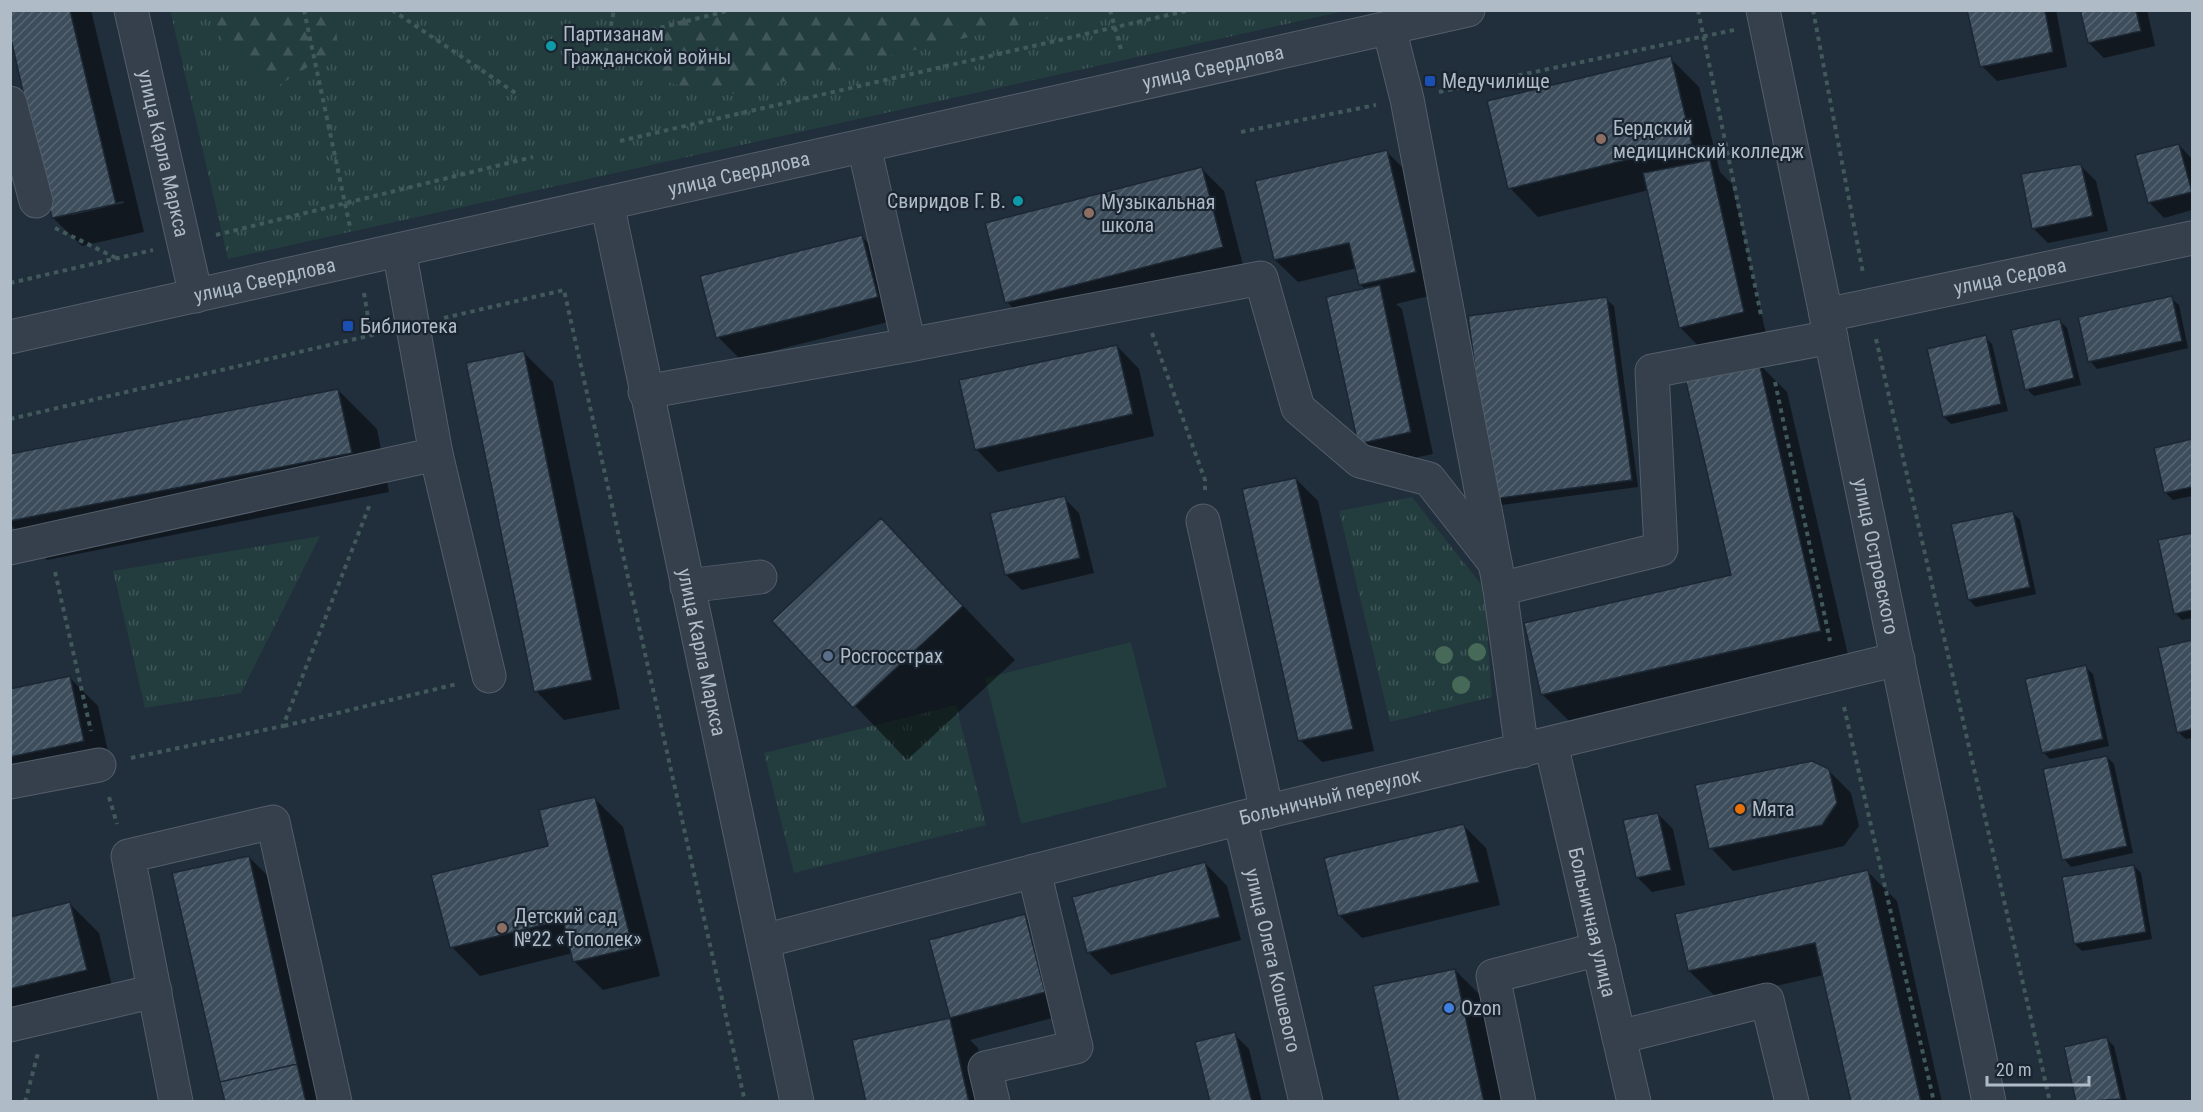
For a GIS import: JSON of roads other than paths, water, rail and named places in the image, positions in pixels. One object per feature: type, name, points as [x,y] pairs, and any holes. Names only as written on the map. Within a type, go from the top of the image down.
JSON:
[{"type":"street","name":"улица Карла Маркса","points":[[131,10],[196,296]]},
{"type":"street","name":"улица Свердлова","points":[[10,337],[1468,10]]},
{"type":"street","name":"улица Островского","points":[[1763,10],[1989,1101]]},
{"type":"street","name":"Больничная улица","points":[[1389,28],[1407,99],[1498,576],[1537,748],[1599,949],[1634,1101]]},
{"type":"street","points":[[10,103],[16,143],[36,201]]},
{"type":"street","points":[[864,146],[909,345]]},
{"type":"street","name":"улица Карла Маркса","points":[[607,203],[645,392],[797,1101]]},
{"type":"street","name":"улица Седова","points":[[1498,576],[1660,549],[1652,371],[1768,348],[1828,326],[1869,306],[2193,238]]},
{"type":"street","points":[[399,250],[436,454],[489,676]]},
{"type":"street","points":[[645,392],[909,345],[1261,278],[1298,408],[1360,460],[1429,479],[1498,576]]},
{"type":"street","points":[[10,548],[436,454]]},
{"type":"street","name":"улица Олега Кошевого","points":[[1203,521],[1253,815],[1306,1101]]},
{"type":"street","points":[[687,586],[760,577]]},
{"type":"street","name":"Больничный переулок","points":[[763,941],[1253,815],[1898,659]]},
{"type":"street","points":[[10,782],[99,765]]},
{"type":"street","points":[[176,1101],[128,856],[273,822],[335,1101]]},
{"type":"street","points":[[993,1101],[985,1068],[1076,1047],[1034,871]]},
{"type":"street","points":[[1519,1101],[1493,976],[1599,949]]},
{"type":"street","points":[[10,1025],[155,991]]},
{"type":"street","points":[[1619,1037],[1767,1000],[1792,1101]]},
{"type":"place","name":"Партизанам Гражданской войны","points":[[551,46]]},
{"type":"place","name":"Медучилище","points":[[1430,81]]},
{"type":"place","name":"Бердский медицинский колледж","points":[[1601,139]]},
{"type":"place","name":"Свиридов Г. В.","points":[[1018,201]]},
{"type":"place","name":"Музыкальная школа","points":[[1089,213]]},
{"type":"place","name":"Библиотека","points":[[348,326]]},
{"type":"place","name":"Росгосстрах","points":[[828,656]]},
{"type":"place","name":"Мята","points":[[1740,809]]},
{"type":"place","name":"Детский сад №22 «Тополек»","points":[[502,928]]},
{"type":"place","name":"Ozon","points":[[1449,1008]]}]
